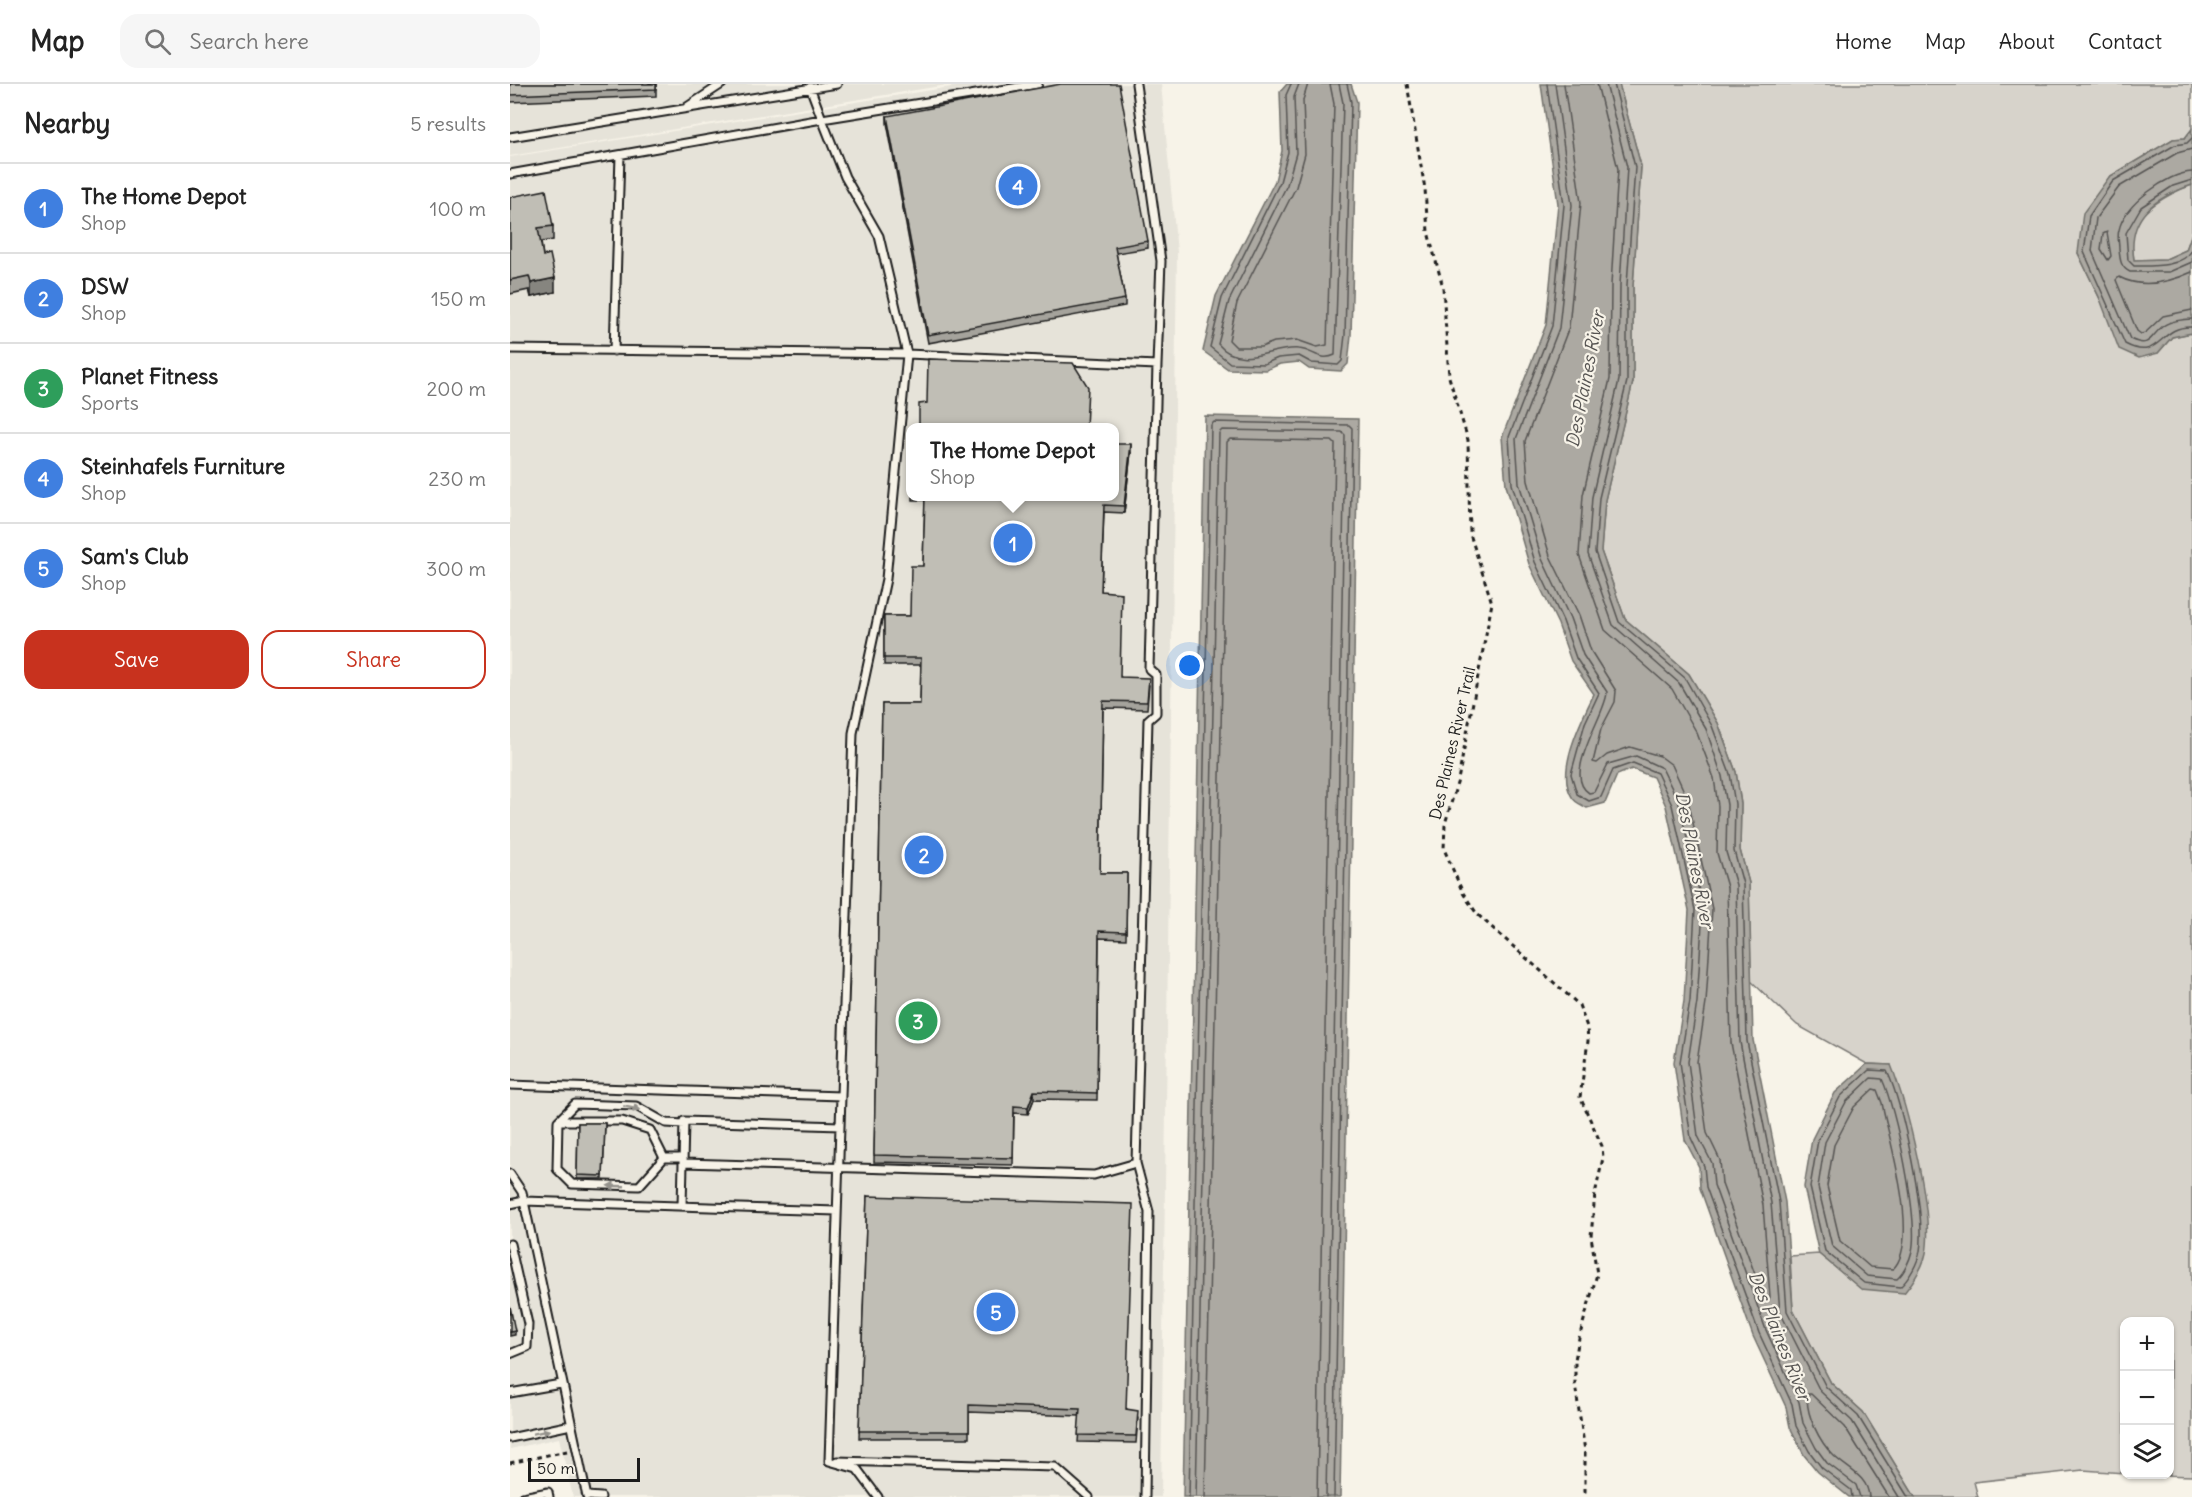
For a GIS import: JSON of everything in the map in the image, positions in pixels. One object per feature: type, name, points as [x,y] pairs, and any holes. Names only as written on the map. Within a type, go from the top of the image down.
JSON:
[{"type":"lane","points":[[685,109],[722,84]]},
{"type":"lane","points":[[510,137],[810,86],[837,84]]},
{"type":"lane","points":[[510,174],[1038,84]]},
{"type":"lane","points":[[1136,84],[1161,261],[1149,669],[1156,675],[1156,713],[1148,720],[1136,1163],[1149,1212],[1145,1497]]},
{"type":"lane","points":[[810,86],[845,177],[879,236],[907,354],[886,579],[853,733],[829,1461]]},
{"type":"lane","points":[[614,351],[620,154]]},
{"type":"lane","points":[[510,349],[907,354],[1157,365]]},
{"type":"lane","points":[[510,1085],[841,1096]]},
{"type":"lane","points":[[664,1158],[639,1186],[572,1184],[557,1169],[558,1121],[575,1104],[636,1106],[666,1123],[684,1124]]},
{"type":"lane","points":[[558,1121],[622,1121],[650,1130],[664,1158]]},
{"type":"lane","points":[[682,1206],[684,1121],[840,1126]]},
{"type":"lane","points":[[664,1158],[683,1161],[839,1169],[1094,1175],[1136,1163]]},
{"type":"lane","points":[[510,1174],[522,1192],[561,1384],[587,1497],[601,1497]]},
{"type":"lane","points":[[510,1204],[524,1201],[837,1211]]},
{"type":"lane","points":[[510,1244],[528,1324],[527,1347],[510,1354]]},
{"type":"lane","points":[[510,1394],[561,1384]]},
{"type":"lane","points":[[510,1438],[571,1425]]},
{"type":"lane","points":[[829,1461],[857,1469],[878,1497]]},
{"type":"lane","points":[[829,1461],[1054,1467],[1089,1497]]},
{"type":"lane","points":[[523,1497],[548,1492],[549,1497]]},
{"type":"path","name":"Des Plaines River Trail","points":[[1407,84],[1425,189],[1428,232],[1443,287],[1449,377],[1468,440],[1470,534],[1492,603],[1458,780],[1445,824],[1444,849],[1462,893],[1478,914],[1579,1005],[1587,1026],[1588,1041],[1580,1097],[1602,1146],[1603,1158],[1595,1194],[1591,1236],[1597,1274],[1575,1360],[1575,1384],[1585,1450],[1585,1497]]},
{"type":"path","points":[[510,1463],[576,1449]]},
{"type":"shaded area","points":[[510,84],[953,84],[510,156]]},
{"type":"shaded area","points":[[970,84],[1161,84],[1177,252],[1161,1497],[573,1497],[559,1438],[510,1449],[510,157]]},
{"type":"shaded area","points":[[1619,84],[2192,84],[2192,129],[2185,138],[2173,139],[2109,177],[2078,253],[2100,299],[2158,353],[2172,337],[2192,333],[2192,1476],[2174,1475],[2174,1317],[2120,1317],[2120,1473],[2083,1470],[1974,1482],[1978,1497],[1915,1497],[1863,1412],[1831,1383],[1793,1310],[1790,1256],[1819,1254],[1862,1289],[1891,1065],[1867,1064],[1797,1025],[1751,981],[1749,883],[1740,850],[1741,804],[1736,772],[1718,723],[1689,674],[1625,619],[1601,551],[1605,500],[1633,382],[1633,286],[1641,166]]},
{"type":"shaded area","points":[[2192,185],[2192,233],[2186,250],[2166,259],[2134,260],[2132,236],[2139,219],[2164,198]]},
{"type":"water","points":[[1287,84],[1351,84],[1357,102],[1351,335],[1348,364],[1341,371],[1309,369],[1299,362],[1280,364],[1266,370],[1228,369],[1203,351],[1216,296],[1275,181],[1282,151],[1280,92]]},
{"type":"water","name":"Des Plaines River","points":[[1541,84],[1619,84],[1641,166],[1633,286],[1633,382],[1605,500],[1601,551],[1625,619],[1689,674],[1718,723],[1736,772],[1741,804],[1740,850],[1749,883],[1753,1040],[1785,1202],[1793,1310],[1831,1383],[1863,1412],[1915,1497],[1849,1497],[1818,1472],[1804,1455],[1790,1427],[1786,1407],[1753,1336],[1700,1188],[1699,1167],[1685,1140],[1674,1062],[1684,1001],[1689,910],[1666,806],[1653,777],[1632,769],[1617,775],[1605,803],[1587,808],[1573,799],[1568,786],[1568,760],[1572,745],[1594,694],[1571,661],[1558,624],[1529,564],[1506,485],[1502,437],[1546,325],[1558,204]]},
{"type":"water","points":[[2192,129],[2192,185],[2166,196],[2146,211],[2139,221],[2133,245],[2134,260],[2166,259],[2186,250],[2192,233],[2192,333],[2172,337],[2158,353],[2139,358],[2119,349],[2100,299],[2078,253],[2083,213],[2109,177],[2173,139],[2185,138]]},
{"type":"water","points":[[1205,416],[1358,419],[1340,1497],[1183,1497]]},
{"type":"water","points":[[1867,1064],[1891,1065],[1911,1131],[1923,1186],[1927,1235],[1925,1259],[1904,1293],[1861,1289],[1819,1254],[1804,1187],[1812,1139],[1835,1093]]},
{"type":"building","points":[[510,84],[656,84],[656,89],[510,95]]},
{"type":"building","points":[[1061,84],[1119,84],[1148,241],[1115,247],[1125,299],[928,335],[887,116]]},
{"type":"building","points":[[546,190],[553,226],[538,228],[543,256],[550,254],[555,278],[531,283],[529,276],[510,280],[510,197]]},
{"type":"building","points":[[928,359],[1073,363],[1088,387],[1086,423],[919,423],[919,404],[927,403]]},
{"type":"building","points":[[1119,444],[1131,444],[1124,506],[1104,505],[1101,591],[1122,593],[1120,677],[1149,678],[1147,702],[1103,701],[1100,873],[1127,873],[1126,932],[1099,931],[1097,1093],[1034,1091],[1028,1107],[1014,1106],[1013,1158],[874,1155],[882,704],[920,704],[921,658],[884,658],[884,616],[910,616],[911,566],[923,566],[925,501],[1119,501]]},
{"type":"building","points":[[578,1123],[605,1123],[603,1176],[577,1175]]},
{"type":"building","points":[[867,1196],[1133,1204],[1126,1409],[1138,1411],[1136,1436],[1078,1435],[1080,1409],[969,1405],[969,1431],[859,1431]]},
{"type":"building","points":[[510,1306],[515,1331],[510,1332]]},
{"type":"place","name":"Steinhafels Furniture","points":[[1018,186]]},
{"type":"place","name":"The Home Depot","points":[[1013,543]]},
{"type":"place","name":"DSW","points":[[924,855]]},
{"type":"place","name":"Planet Fitness","points":[[918,1021]]},
{"type":"place","name":"Sam's Club","points":[[996,1312]]}]
